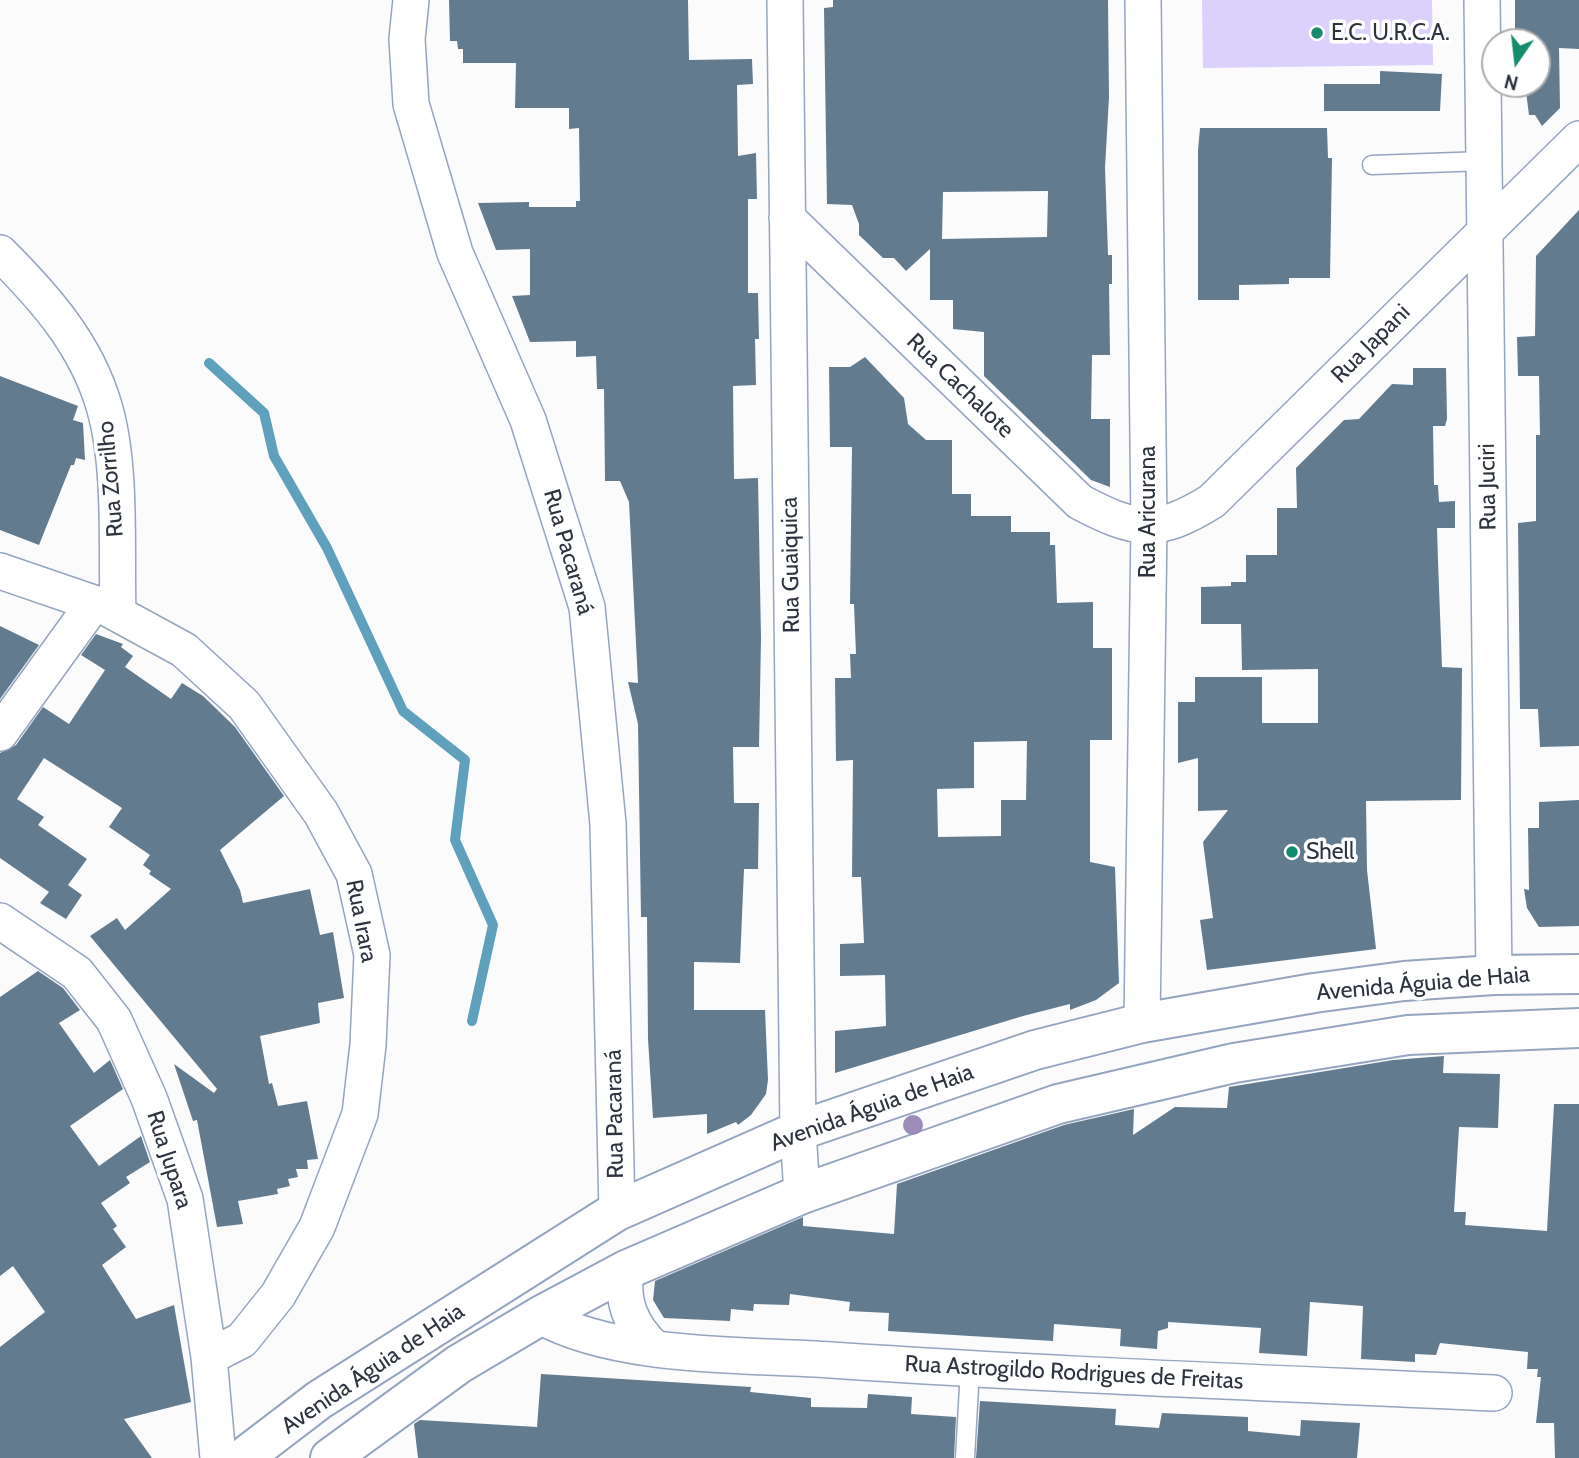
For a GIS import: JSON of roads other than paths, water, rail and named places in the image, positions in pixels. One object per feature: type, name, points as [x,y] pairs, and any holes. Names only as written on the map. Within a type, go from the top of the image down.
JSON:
[{"type":"main road","name":"Avenida Águia de Haia","points":[[243,1458],[319,1400],[617,1211],[798,1131],[1035,1050],[1142,1023],[1314,993],[1404,981],[1494,975],[1579,974]]},
{"type":"main road","name":"Avenida Águia de Haia","points":[[330,1458],[459,1364],[626,1270],[802,1194],[1058,1104],[1234,1063],[1408,1035],[1579,1028]]},
{"type":"street","name":"Rua Pacaraná","points":[[411,0],[407,38],[411,104],[455,253],[528,420],[587,607],[608,824],[617,1211]]},
{"type":"street","name":"Rua Guaiquica","points":[[785,0],[798,1131],[802,1194]]},
{"type":"street","name":"Rua Aricurana","points":[[1142,1023],[1149,526],[1143,0]]},
{"type":"street","name":"Rua Juciri","points":[[1482,0],[1494,975]]},
{"type":"street","name":"Rua Japani","points":[[1149,526],[1182,520],[1212,501],[1579,139]]},
{"type":"street","name":"Rua Cachalote","points":[[787,218],[1080,502],[1116,521],[1149,526]]},
{"type":"street","name":"Rua Zorrilho","points":[[0,253],[44,296],[83,355],[104,407],[115,476],[106,608]]},
{"type":"street","name":"Rua Irara","points":[[0,571],[106,608],[184,650],[244,705],[321,813],[354,874],[372,954],[368,1045],[360,1114],[317,1227],[278,1295],[242,1340],[209,1357]]},
{"type":"street","points":[[0,733],[106,608]]},
{"type":"street","name":"Rua Jupara","points":[[0,921],[77,973],[114,1020],[149,1098],[185,1199],[209,1357],[218,1458]]},
{"type":"street","points":[[626,1270],[624,1283],[627,1310],[642,1337],[654,1348]]},
{"type":"street","name":"Rua Astrogildo Rodrigues de Freitas","points":[[540,1316],[562,1328],[594,1339],[654,1348],[970,1369],[1494,1393]]},
{"type":"lane","points":[[1372,165],[1484,161]]},
{"type":"lane","points":[[965,1458],[970,1369]]},
{"type":"waterway","points":[[209,363],[264,413],[274,456],[327,548],[403,711],[465,760],[455,840],[493,925],[472,1021]]},
{"type":"place","name":"E.C. U.R.C.A.","points":[[1317,33]]},
{"type":"place","name":"Shell","points":[[1292,852]]}]
